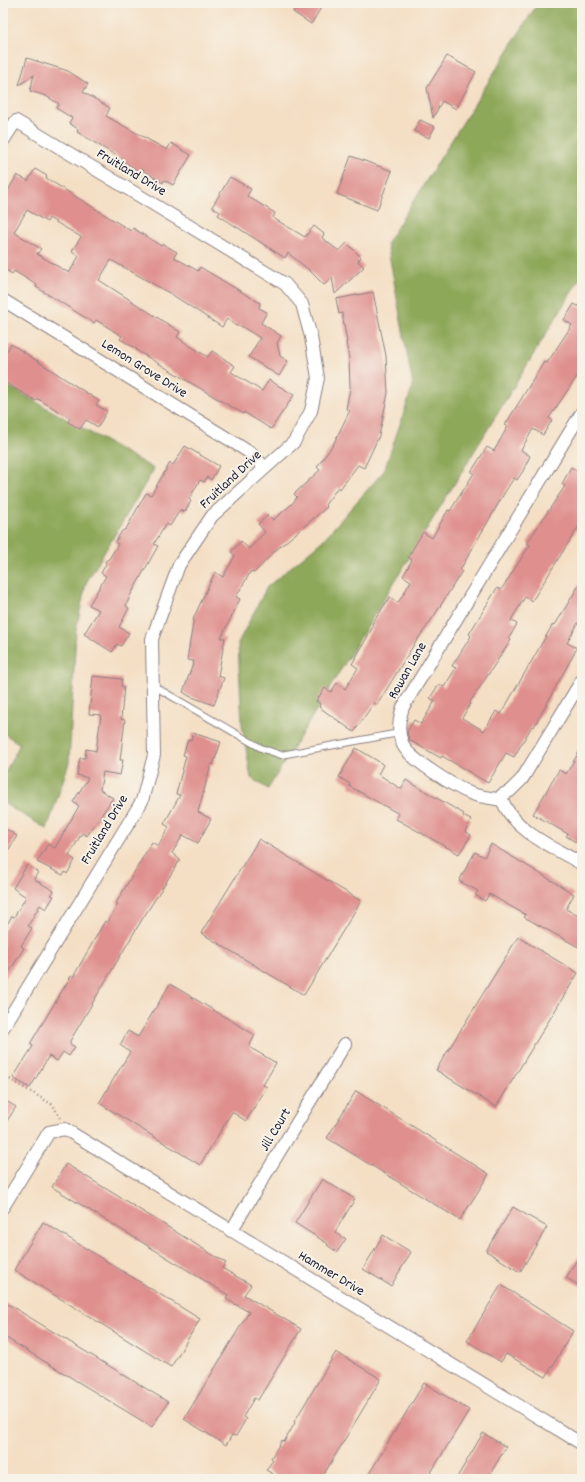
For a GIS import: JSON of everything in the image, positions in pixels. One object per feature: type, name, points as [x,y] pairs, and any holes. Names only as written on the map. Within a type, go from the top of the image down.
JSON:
[{"type":"street","name":"Fruitland Drive","points":[[3,141],[16,121],[285,284],[302,304],[318,378],[311,411],[294,442],[212,516],[179,565],[152,639],[154,754],[142,801],[3,1028]]},
{"type":"street","name":"Lemon Grove Drive","points":[[3,300],[252,454],[265,468]]},
{"type":"street","name":"Rowan Lane","points":[[502,800],[470,793],[411,757],[403,746],[399,733],[399,719],[403,706],[582,412]]},
{"type":"street","points":[[582,680],[522,779],[510,791],[502,795],[502,800],[507,813],[522,828],[582,864]]},
{"type":"street","name":"Jill Court","points":[[231,1231],[346,1044]]},
{"type":"street","points":[[3,1207],[49,1132],[65,1129]]},
{"type":"street","name":"Hammer Drive","points":[[65,1129],[582,1444]]},
{"type":"lane","points":[[152,685],[261,748],[281,755],[399,733]]},
{"type":"path","points":[[3,1075],[53,1105],[65,1129]]},
{"type":"green space","points":[[538,3],[582,3],[582,275],[268,789],[251,778],[242,725],[238,643],[267,587],[322,541],[384,471],[413,386],[387,243]]},
{"type":"green space","points":[[3,383],[154,469],[86,583],[76,630],[69,763],[47,829],[3,803],[3,776],[20,744],[3,733]]},
{"type":"building","points":[[299,3],[324,3],[311,24],[293,12]]},
{"type":"building","points":[[447,56],[476,72],[456,109],[442,101],[433,118],[427,88]]},
{"type":"building","points":[[27,58],[68,71],[88,84],[83,92],[110,108],[106,116],[167,150],[171,143],[191,155],[173,185],[164,180],[163,183],[141,169],[140,172],[124,162],[125,161],[77,132],[78,129],[69,123],[72,118],[56,108],[59,104],[46,96],[30,91],[34,75],[19,85]]},
{"type":"building","points":[[420,120],[435,127],[429,138],[414,131]]},
{"type":"building","points":[[351,156],[392,171],[377,210],[337,194]]},
{"type":"building","points":[[35,169],[47,176],[46,178],[131,231],[133,228],[161,246],[163,244],[177,252],[174,257],[198,271],[200,267],[260,303],[259,308],[267,312],[261,323],[281,336],[277,343],[280,356],[288,361],[279,376],[249,357],[260,338],[241,326],[236,326],[227,319],[222,327],[171,294],[111,260],[99,280],[180,332],[177,337],[190,346],[208,357],[212,351],[235,366],[231,372],[262,391],[269,380],[294,395],[271,429],[136,350],[137,349],[120,339],[122,336],[96,320],[94,323],[36,287],[37,285],[14,271],[12,274],[3,268],[3,199],[17,175],[28,181]],"holes":[[[27,210],[47,222],[49,218],[81,237],[72,251],[79,256],[69,273],[37,254],[41,249],[14,232]]]},
{"type":"building","points":[[230,177],[251,189],[247,196],[275,213],[273,218],[305,237],[314,226],[324,234],[322,238],[339,251],[347,243],[361,257],[358,261],[364,267],[335,294],[332,278],[324,285],[309,270],[288,253],[285,258],[218,215],[220,212],[212,207]]},
{"type":"building","points":[[373,292],[386,356],[388,393],[379,436],[364,468],[358,465],[340,489],[338,487],[325,505],[327,507],[276,550],[254,573],[251,571],[236,597],[240,599],[221,638],[225,638],[218,676],[224,678],[214,705],[189,696],[183,692],[194,661],[187,660],[194,617],[215,572],[223,577],[235,556],[231,552],[241,541],[249,549],[265,532],[258,524],[268,515],[273,520],[292,504],[297,497],[294,494],[320,470],[317,467],[333,445],[350,410],[346,409],[350,388],[347,342],[342,313],[339,314],[336,299]]},
{"type":"building","points":[[574,304],[582,308],[582,369],[549,418],[552,420],[543,435],[533,429],[521,450],[530,456],[523,471],[517,480],[514,478],[505,492],[460,570],[462,571],[413,646],[377,705],[374,703],[354,732],[319,707],[320,704],[316,701],[325,688],[331,692],[337,683],[345,689],[358,668],[352,664],[374,625],[372,624],[390,597],[398,603],[411,581],[403,576],[412,560],[408,557],[423,532],[432,538],[448,510],[450,511],[474,473],[471,472],[487,447],[494,451],[508,426],[505,425],[544,362],[547,363],[572,325],[564,320]]},
{"type":"building","points":[[11,344],[99,401],[96,405],[107,411],[98,427],[86,420],[80,429],[68,422],[70,418],[38,399],[36,401],[3,381],[3,349],[7,351]]},
{"type":"building","points":[[185,446],[219,466],[211,480],[207,477],[204,482],[200,480],[189,499],[191,501],[185,512],[180,510],[170,526],[166,524],[154,544],[158,546],[130,596],[126,606],[129,608],[119,627],[129,633],[121,646],[117,644],[112,652],[84,634],[99,610],[89,605],[106,576],[101,573],[106,564],[105,561],[109,559],[118,544],[115,542],[122,531],[126,529],[146,493],[151,495],[170,463],[173,465]]},
{"type":"building","points":[[571,467],[582,474],[582,521],[532,601],[525,597],[511,620],[517,624],[509,638],[511,640],[470,702],[471,703],[462,718],[484,731],[496,711],[501,714],[553,624],[555,625],[582,580],[582,616],[567,643],[577,648],[534,727],[532,726],[514,757],[506,753],[488,783],[442,756],[441,758],[409,740],[407,732],[414,720],[421,724],[435,701],[430,698],[439,684],[444,687],[456,668],[452,666],[471,636],[469,634],[497,588],[501,590],[530,545],[527,543],[565,486],[562,484]]},
{"type":"building","points":[[93,676],[122,679],[121,686],[124,687],[121,719],[125,720],[120,760],[123,760],[120,775],[103,772],[100,790],[113,798],[87,836],[82,833],[69,856],[75,860],[67,874],[65,872],[63,875],[37,862],[48,844],[55,848],[79,806],[73,802],[88,778],[77,775],[80,758],[85,758],[86,749],[96,751],[101,715],[89,714]]},
{"type":"building","points":[[193,733],[221,742],[213,765],[211,764],[198,812],[211,819],[198,843],[183,835],[172,853],[180,860],[138,926],[70,1041],[70,1044],[75,1047],[69,1056],[63,1052],[57,1061],[49,1056],[30,1088],[13,1078],[33,1046],[30,1044],[71,976],[73,977],[105,921],[107,923],[118,904],[116,903],[152,842],[158,846],[169,827],[164,824],[180,795],[176,794],[186,756],[183,755],[188,740],[191,740]]},
{"type":"building","points":[[582,747],[582,846],[566,836],[568,834],[533,814],[559,770],[566,774]]},
{"type":"building","points":[[356,748],[381,763],[383,765],[378,774],[401,789],[406,780],[464,814],[463,816],[471,820],[465,831],[471,835],[459,854],[396,819],[399,814],[349,786],[350,784],[339,777]]},
{"type":"building","points":[[3,827],[17,836],[3,859]]},
{"type":"building","points":[[259,839],[361,901],[304,995],[201,933]]},
{"type":"building","points":[[491,844],[574,894],[566,909],[582,918],[582,949],[524,917],[526,915],[489,894],[485,901],[475,895],[478,891],[459,881],[475,852],[484,857]]},
{"type":"building","points":[[27,865],[38,872],[34,879],[54,891],[51,895],[54,896],[46,909],[40,905],[28,926],[32,928],[21,946],[24,948],[3,982],[3,931],[12,916],[14,917],[26,897],[13,888]]},
{"type":"building","points":[[518,937],[578,973],[496,1107],[436,1070]]},
{"type":"building","points":[[170,984],[255,1035],[249,1047],[276,1063],[263,1085],[267,1087],[246,1121],[232,1112],[200,1165],[99,1103],[130,1052],[120,1045],[128,1031],[138,1037]]},
{"type":"building","points":[[356,1091],[489,1174],[460,1220],[327,1138]]},
{"type":"building","points":[[3,1099],[16,1107],[3,1127]]},
{"type":"building","points":[[66,1164],[226,1263],[222,1268],[251,1285],[244,1295],[301,1329],[258,1400],[254,1398],[243,1417],[246,1419],[236,1436],[232,1435],[226,1445],[184,1419],[249,1312],[226,1299],[228,1295],[52,1187]]},
{"type":"building","points":[[322,1179],[355,1199],[335,1232],[346,1239],[337,1252],[327,1245],[328,1244],[295,1223]]},
{"type":"building","points":[[513,1207],[547,1227],[520,1272],[486,1251]]},
{"type":"building","points":[[43,1222],[200,1319],[171,1367],[14,1270]]},
{"type":"building","points":[[383,1235],[411,1252],[391,1286],[363,1269]]},
{"type":"building","points":[[582,1251],[582,1287],[566,1278]]},
{"type":"building","points":[[501,1285],[573,1331],[546,1377],[506,1354],[501,1362],[467,1341]]},
{"type":"building","points":[[3,1301],[168,1402],[152,1427],[3,1336]]},
{"type":"building","points":[[336,1352],[381,1379],[321,1479],[281,1479],[266,1470],[273,1460],[271,1458],[282,1440],[284,1442],[295,1423],[294,1422]]},
{"type":"building","points":[[424,1383],[469,1410],[427,1479],[366,1479]]},
{"type":"building","points":[[483,1433],[506,1447],[487,1479],[456,1479]]}]
